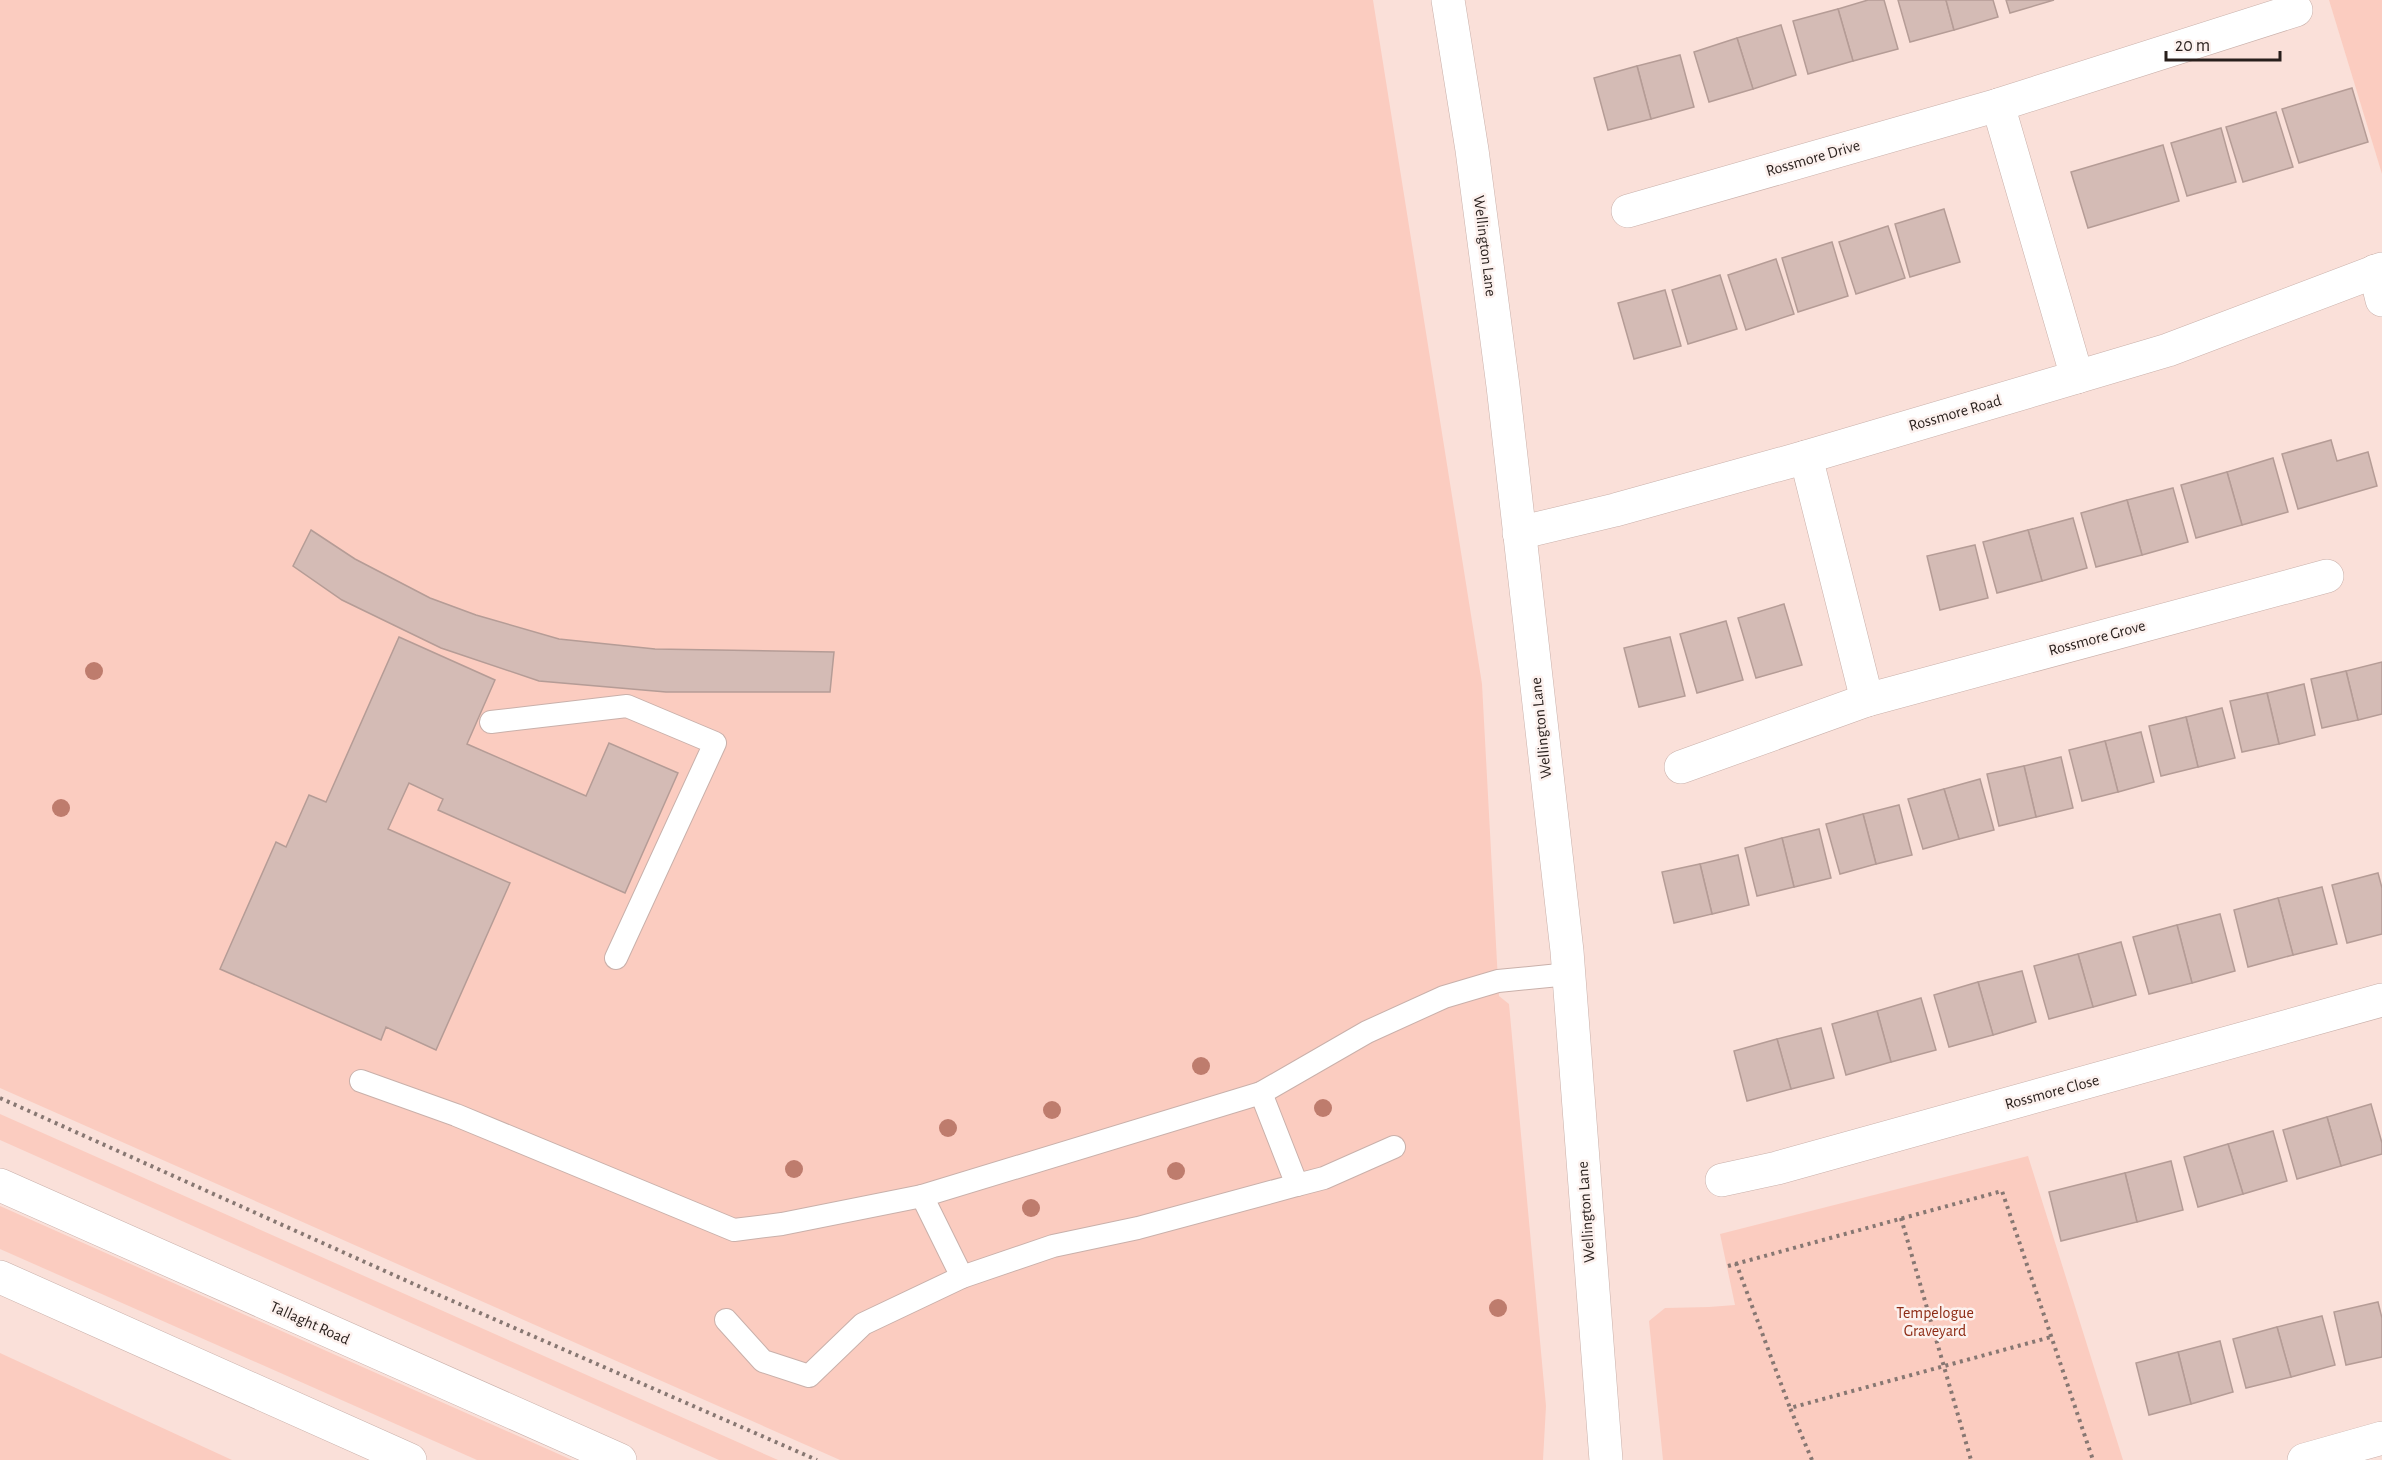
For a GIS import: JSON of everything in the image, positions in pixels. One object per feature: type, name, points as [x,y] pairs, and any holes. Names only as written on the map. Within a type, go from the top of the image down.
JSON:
[{"type":"street","name":"Wellington Lane","points":[[1448,0],[1472,150],[1503,386],[1569,974],[1606,1460]]},
{"type":"street","name":"Rossmore Drive","points":[[1629,211],[1998,105],[2296,10]]},
{"type":"street","points":[[1998,105],[2077,377]]},
{"type":"street","name":"Rossmore Road","points":[[1519,533],[1615,510],[1806,457],[2168,350],[2380,280]]},
{"type":"street","points":[[1806,457],[1867,700]]},
{"type":"street","name":"Rossmore Grove","points":[[1681,767],[1867,700],[2327,576]]},
{"type":"street","name":"Rossmore Close","points":[[1722,1180],[1777,1168],[2382,1000]]},
{"type":"street","name":"Tallaght Road","points":[[0,1185],[620,1460]]},
{"type":"street","points":[[0,1277],[410,1460]]},
{"type":"street","points":[[2304,1460],[2382,1438]]},
{"type":"lane","points":[[490,722],[627,706],[715,743],[616,958]]},
{"type":"lane","points":[[361,1081],[456,1115],[734,1230],[782,1224],[922,1196],[1261,1093],[1367,1032],[1444,997],[1498,981],[1569,974]]},
{"type":"lane","points":[[1261,1093],[1297,1185]]},
{"type":"lane","points":[[726,1320],[763,1361],[809,1376],[863,1324],[962,1277],[1053,1246],[1138,1228],[1324,1178],[1395,1147]]},
{"type":"lane","points":[[922,1196],[962,1277]]},
{"type":"path","points":[[0,1098],[426,1290],[817,1460]]},
{"type":"path","points":[[1728,1266],[2002,1191],[2093,1460]]},
{"type":"path","points":[[1901,1218],[1971,1460]]},
{"type":"path","points":[[1736,1263],[1790,1408],[1812,1460]]},
{"type":"path","points":[[1790,1408],[2051,1337]]},
{"type":"green space","points":[[0,0],[1373,0],[1482,684],[1499,996],[1509,1004],[1546,1406],[1543,1460],[840,1460],[0,1088]]},
{"type":"green space","points":[[2329,0],[2382,0],[2382,174]]},
{"type":"green space","points":[[0,1114],[778,1460],[719,1460],[0,1140]]},
{"type":"green space","name":"Tempelogue Graveyard","points":[[2028,1156],[2123,1460],[1663,1460],[1649,1321],[1665,1308],[1735,1305],[1720,1234]]},
{"type":"green space","points":[[0,1206],[572,1460],[477,1460],[0,1249]]},
{"type":"green space","points":[[0,1353],[232,1460],[0,1460]]},
{"type":"building","points":[[1868,0],[1884,0],[1898,49],[1853,61],[1838,9]]},
{"type":"building","points":[[1898,0],[1946,0],[1954,30],[1910,42]]},
{"type":"building","points":[[1946,0],[1993,0],[1998,17],[1954,30]]},
{"type":"building","points":[[2006,0],[2054,0],[2010,13]]},
{"type":"building","points":[[1838,9],[1853,61],[1808,74],[1793,21]]},
{"type":"building","points":[[1781,25],[1796,75],[1753,89],[1737,38]]},
{"type":"building","points":[[1737,38],[1753,89],[1709,102],[1694,52]]},
{"type":"building","points":[[1680,55],[1694,107],[1651,119],[1637,66]]},
{"type":"building","points":[[1637,66],[1651,119],[1608,130],[1594,78]]},
{"type":"building","points":[[2352,88],[2368,142],[2299,163],[2282,109]]},
{"type":"building","points":[[2276,112],[2293,167],[2243,182],[2226,127]]},
{"type":"building","points":[[2221,128],[2236,182],[2187,196],[2171,143]]},
{"type":"building","points":[[2163,145],[2179,201],[2088,228],[2071,172]]},
{"type":"building","points":[[1944,209],[1960,262],[1910,277],[1895,224]]},
{"type":"building","points":[[1888,226],[1905,278],[1856,294],[1839,242]]},
{"type":"building","points":[[1832,242],[1848,296],[1798,312],[1782,258]]},
{"type":"building","points":[[1776,259],[1794,314],[1746,330],[1728,275]]},
{"type":"building","points":[[1720,275],[1737,329],[1688,344],[1672,290]]},
{"type":"building","points":[[1665,290],[1681,346],[1634,359],[1618,303]]},
{"type":"building","points":[[2331,440],[2337,461],[2368,452],[2377,486],[2298,509],[2282,454]]},
{"type":"building","points":[[2273,458],[2288,512],[2242,525],[2227,472]]},
{"type":"building","points":[[2227,472],[2242,525],[2196,538],[2181,485]]},
{"type":"building","points":[[2173,488],[2188,542],[2142,555],[2127,500]]},
{"type":"building","points":[[2127,500],[2142,555],[2096,567],[2081,513]]},
{"type":"building","points":[[2073,518],[2087,568],[2042,581],[2028,530]]},
{"type":"building","points":[[311,530],[355,559],[430,598],[476,615],[559,639],[655,649],[834,652],[830,692],[666,692],[539,681],[441,648],[342,600],[293,566]]},
{"type":"building","points":[[2028,530],[2042,581],[1997,593],[1983,542]]},
{"type":"building","points":[[1975,545],[1988,598],[1940,610],[1927,556]]},
{"type":"building","points":[[1784,604],[1802,665],[1756,678],[1738,618]]},
{"type":"building","points":[[1726,621],[1743,680],[1697,693],[1680,634]]},
{"type":"building","points":[[399,637],[495,680],[467,744],[586,796],[609,743],[678,773],[625,893],[438,810],[443,799],[409,783],[388,829],[510,883],[436,1050],[386,1027],[381,1040],[220,969],[276,842],[286,847],[309,795],[326,802]]},
{"type":"building","points":[[1670,637],[1685,696],[1639,707],[1624,648]]},
{"type":"building","points":[[2382,662],[2382,714],[2358,720],[2346,671]]},
{"type":"building","points":[[2346,671],[2358,720],[2322,728],[2311,679]]},
{"type":"building","points":[[2304,684],[2315,735],[2279,744],[2267,693]]},
{"type":"building","points":[[2267,693],[2279,744],[2242,752],[2230,701]]},
{"type":"building","points":[[2222,708],[2235,758],[2198,767],[2186,717]]},
{"type":"building","points":[[2186,717],[2198,767],[2161,776],[2149,726]]},
{"type":"building","points":[[2141,732],[2154,782],[2118,792],[2105,741]]},
{"type":"building","points":[[2105,741],[2118,792],[2082,801],[2069,750]]},
{"type":"building","points":[[2061,757],[2073,808],[2036,817],[2024,766]]},
{"type":"building","points":[[2024,766],[2036,817],[1999,826],[1987,774]]},
{"type":"building","points":[[1980,779],[1994,830],[1959,839],[1944,789]]},
{"type":"building","points":[[1944,789],[1959,839],[1923,849],[1908,799]]},
{"type":"building","points":[[1899,805],[1912,855],[1876,864],[1863,814]]},
{"type":"building","points":[[1863,814],[1876,864],[1840,874],[1826,824]]},
{"type":"building","points":[[1819,829],[1831,878],[1794,887],[1782,838]]},
{"type":"building","points":[[1782,838],[1794,887],[1757,896],[1745,848]]},
{"type":"building","points":[[1738,855],[1749,905],[1712,914],[1700,864]]},
{"type":"building","points":[[1700,864],[1712,914],[1674,923],[1662,872]]},
{"type":"building","points":[[2378,873],[2382,888],[2382,934],[2347,943],[2332,885]]},
{"type":"building","points":[[2322,887],[2337,944],[2293,955],[2278,898]]},
{"type":"building","points":[[2278,898],[2293,955],[2248,967],[2234,910]]},
{"type":"building","points":[[2220,914],[2235,971],[2192,983],[2177,925]]},
{"type":"building","points":[[2177,925],[2192,983],[2149,994],[2133,937]]},
{"type":"building","points":[[2121,942],[2136,995],[2093,1007],[2078,954]]},
{"type":"building","points":[[2078,954],[2093,1007],[2049,1019],[2034,966]]},
{"type":"building","points":[[2022,971],[2036,1022],[1993,1035],[1978,982]]},
{"type":"building","points":[[1978,982],[1993,1035],[1949,1047],[1934,995]]},
{"type":"building","points":[[1921,998],[1936,1050],[1891,1062],[1877,1011]]},
{"type":"building","points":[[1877,1011],[1891,1062],[1846,1075],[1832,1024]]},
{"type":"building","points":[[1821,1028],[1834,1078],[1791,1089],[1777,1039]]},
{"type":"building","points":[[1777,1039],[1791,1089],[1747,1101],[1734,1051]]},
{"type":"building","points":[[2371,1104],[2382,1143],[2382,1154],[2341,1166],[2327,1117]]},
{"type":"building","points":[[2327,1117],[2341,1166],[2297,1179],[2283,1130]]},
{"type":"building","points":[[2273,1131],[2287,1181],[2243,1194],[2228,1144]]},
{"type":"building","points":[[2228,1144],[2243,1194],[2198,1207],[2184,1157]]},
{"type":"building","points":[[2171,1161],[2183,1210],[2137,1222],[2125,1173]]},
{"type":"building","points":[[2125,1173],[2137,1222],[2061,1241],[2049,1192]]},
{"type":"building","points":[[2378,1302],[2382,1318],[2382,1357],[2346,1365],[2334,1312]]},
{"type":"building","points":[[2322,1316],[2335,1365],[2291,1377],[2277,1327]]},
{"type":"building","points":[[2277,1327],[2291,1377],[2246,1388],[2233,1339]]},
{"type":"building","points":[[2220,1341],[2233,1392],[2191,1404],[2178,1352]]},
{"type":"building","points":[[2178,1352],[2191,1404],[2149,1415],[2136,1363]]}]
